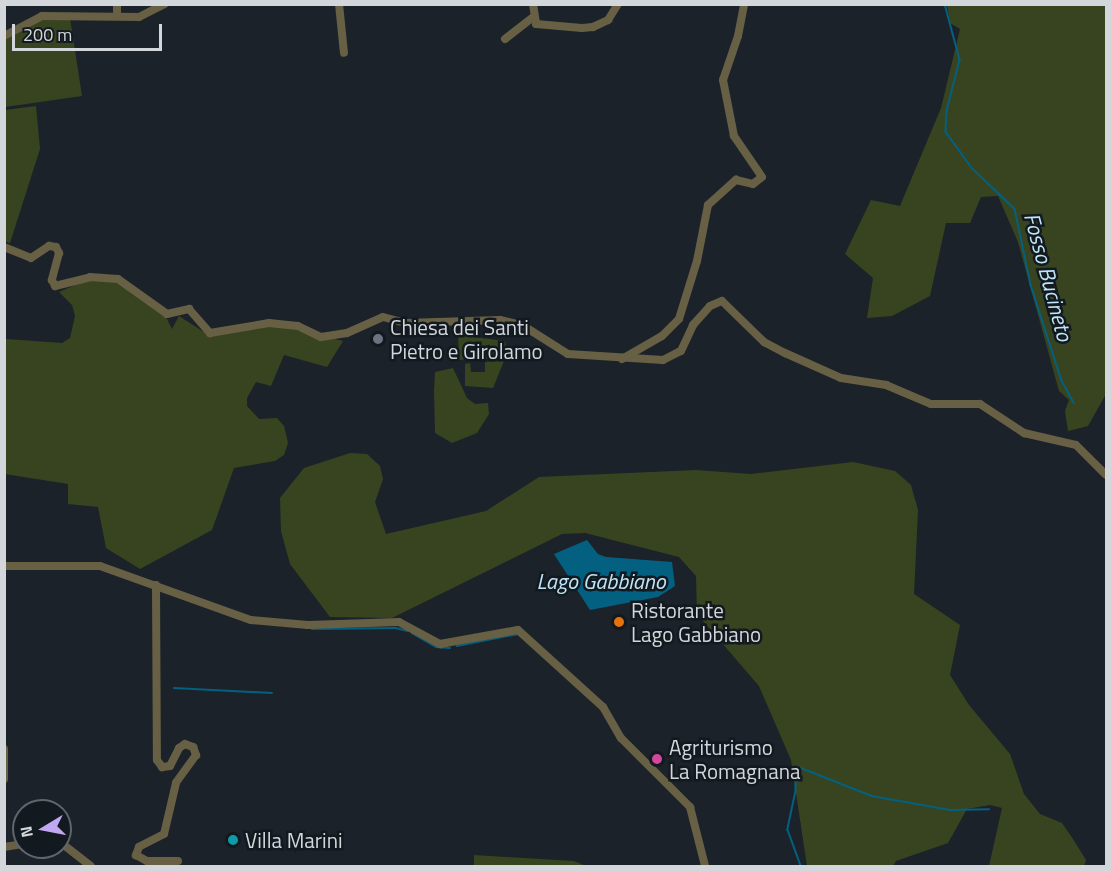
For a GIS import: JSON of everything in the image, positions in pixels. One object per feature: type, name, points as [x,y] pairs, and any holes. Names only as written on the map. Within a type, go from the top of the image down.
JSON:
[{"type":"street","points":[[66,4],[67,15]]},
{"type":"street","points":[[117,4],[117,16]]},
{"type":"street","points":[[4,36],[38,17],[143,16],[165,4]]},
{"type":"street","points":[[339,4],[344,53]]},
{"type":"street","points":[[505,39],[532,18],[533,4]]},
{"type":"street","points":[[532,18],[540,26],[593,27],[608,20],[618,4]]},
{"type":"street","points":[[621,360],[662,336],[679,319],[697,261],[708,205],[736,180],[753,184],[762,177],[734,136],[723,80],[738,36],[744,4]]},
{"type":"street","points":[[4,247],[32,258],[51,246],[56,247],[59,253],[52,280],[56,286],[90,277],[118,279],[167,314],[192,310],[210,333],[276,324],[298,326],[321,337],[350,332],[383,317],[406,323],[504,320],[525,327],[565,354],[621,360],[674,357],[706,310],[722,301],[764,342],[841,378],[886,385],[934,405],[980,404],[1024,433],[1070,443],[1087,453],[1107,475]]},
{"type":"street","points":[[4,566],[100,566],[251,620],[308,625],[399,622],[446,645],[519,631],[603,707],[621,738],[690,807],[705,867]]},
{"type":"street","points":[[156,585],[157,760],[160,766],[170,766],[179,748],[185,744],[193,747],[196,754],[176,783],[164,834],[139,847],[136,855],[147,861],[178,861]]},
{"type":"street","points":[[4,749],[4,779]]},
{"type":"street","points":[[72,852],[91,867]]},
{"type":"green space","points":[[947,5],[1106,5],[1106,394],[1088,426],[1068,431],[1065,411],[1069,400],[1059,391],[1018,242],[998,196],[981,197],[970,223],[946,223],[930,296],[892,316],[867,318],[873,278],[845,254],[871,200],[900,206],[941,108],[960,29],[950,23]]},
{"type":"green space","points":[[42,18],[70,18],[82,96],[5,107],[4,38]]},
{"type":"green space","points":[[36,106],[40,149],[10,243],[4,241],[5,110]]},
{"type":"green space","points":[[89,279],[117,281],[166,317],[172,329],[179,316],[210,336],[276,325],[343,341],[327,367],[284,355],[271,386],[256,382],[247,398],[247,406],[259,419],[277,418],[284,426],[288,443],[284,455],[275,461],[234,468],[212,530],[140,569],[106,548],[98,507],[68,504],[68,484],[5,474],[4,284],[6,339],[62,343],[70,338],[75,316],[72,305],[59,292]]},
{"type":"green space","points":[[458,335],[505,341],[508,357],[485,359],[484,351],[470,352],[470,359],[459,360]]},
{"type":"green space","points":[[504,361],[493,388],[465,386],[465,364],[470,363],[471,372],[485,372],[485,362]]},
{"type":"green space","points":[[453,368],[467,398],[475,404],[488,403],[489,414],[477,433],[452,443],[435,433],[434,391],[435,372]]},
{"type":"green space","points":[[350,453],[367,454],[380,466],[383,479],[375,502],[386,534],[486,511],[539,477],[696,470],[751,474],[853,462],[895,471],[911,485],[918,510],[914,594],[960,625],[950,675],[969,705],[1010,754],[1024,794],[1040,814],[1062,823],[1086,860],[1084,866],[989,866],[1002,808],[990,805],[967,809],[948,843],[896,861],[893,866],[807,866],[791,760],[759,686],[697,614],[696,576],[679,557],[585,533],[562,534],[392,618],[330,617],[290,564],[281,531],[280,498],[304,468]]},
{"type":"green space","points":[[474,855],[574,861],[586,866],[474,866]]},
{"type":"water","name":"Lago Gabbiano","points":[[587,540],[598,554],[606,557],[672,562],[675,586],[658,597],[590,610],[554,554]]},
{"type":"waterway","name":"Fosso Bucineto","points":[[945,4],[960,60],[947,111],[946,132],[972,168],[1015,209],[1031,285],[1062,381],[1074,403]]},
{"type":"waterway","points":[[312,629],[396,628],[408,631]]},
{"type":"waterway","points":[[412,633],[436,647],[450,648]]},
{"type":"waterway","points":[[457,646],[518,634]]},
{"type":"waterway","points":[[174,688],[272,693]]},
{"type":"waterway","points":[[796,766],[872,796],[950,810],[989,809]]},
{"type":"waterway","points":[[796,767],[796,791],[788,830],[801,866]]},
{"type":"place","name":"Chiesa dei Santi Pietro e Girolamo","points":[[378,339]]},
{"type":"place","name":"Ristorante Lago Gabbiano","points":[[619,622]]},
{"type":"place","name":"Agriturismo La Romagnana","points":[[657,759]]},
{"type":"place","name":"Villa Marini","points":[[233,840]]}]
